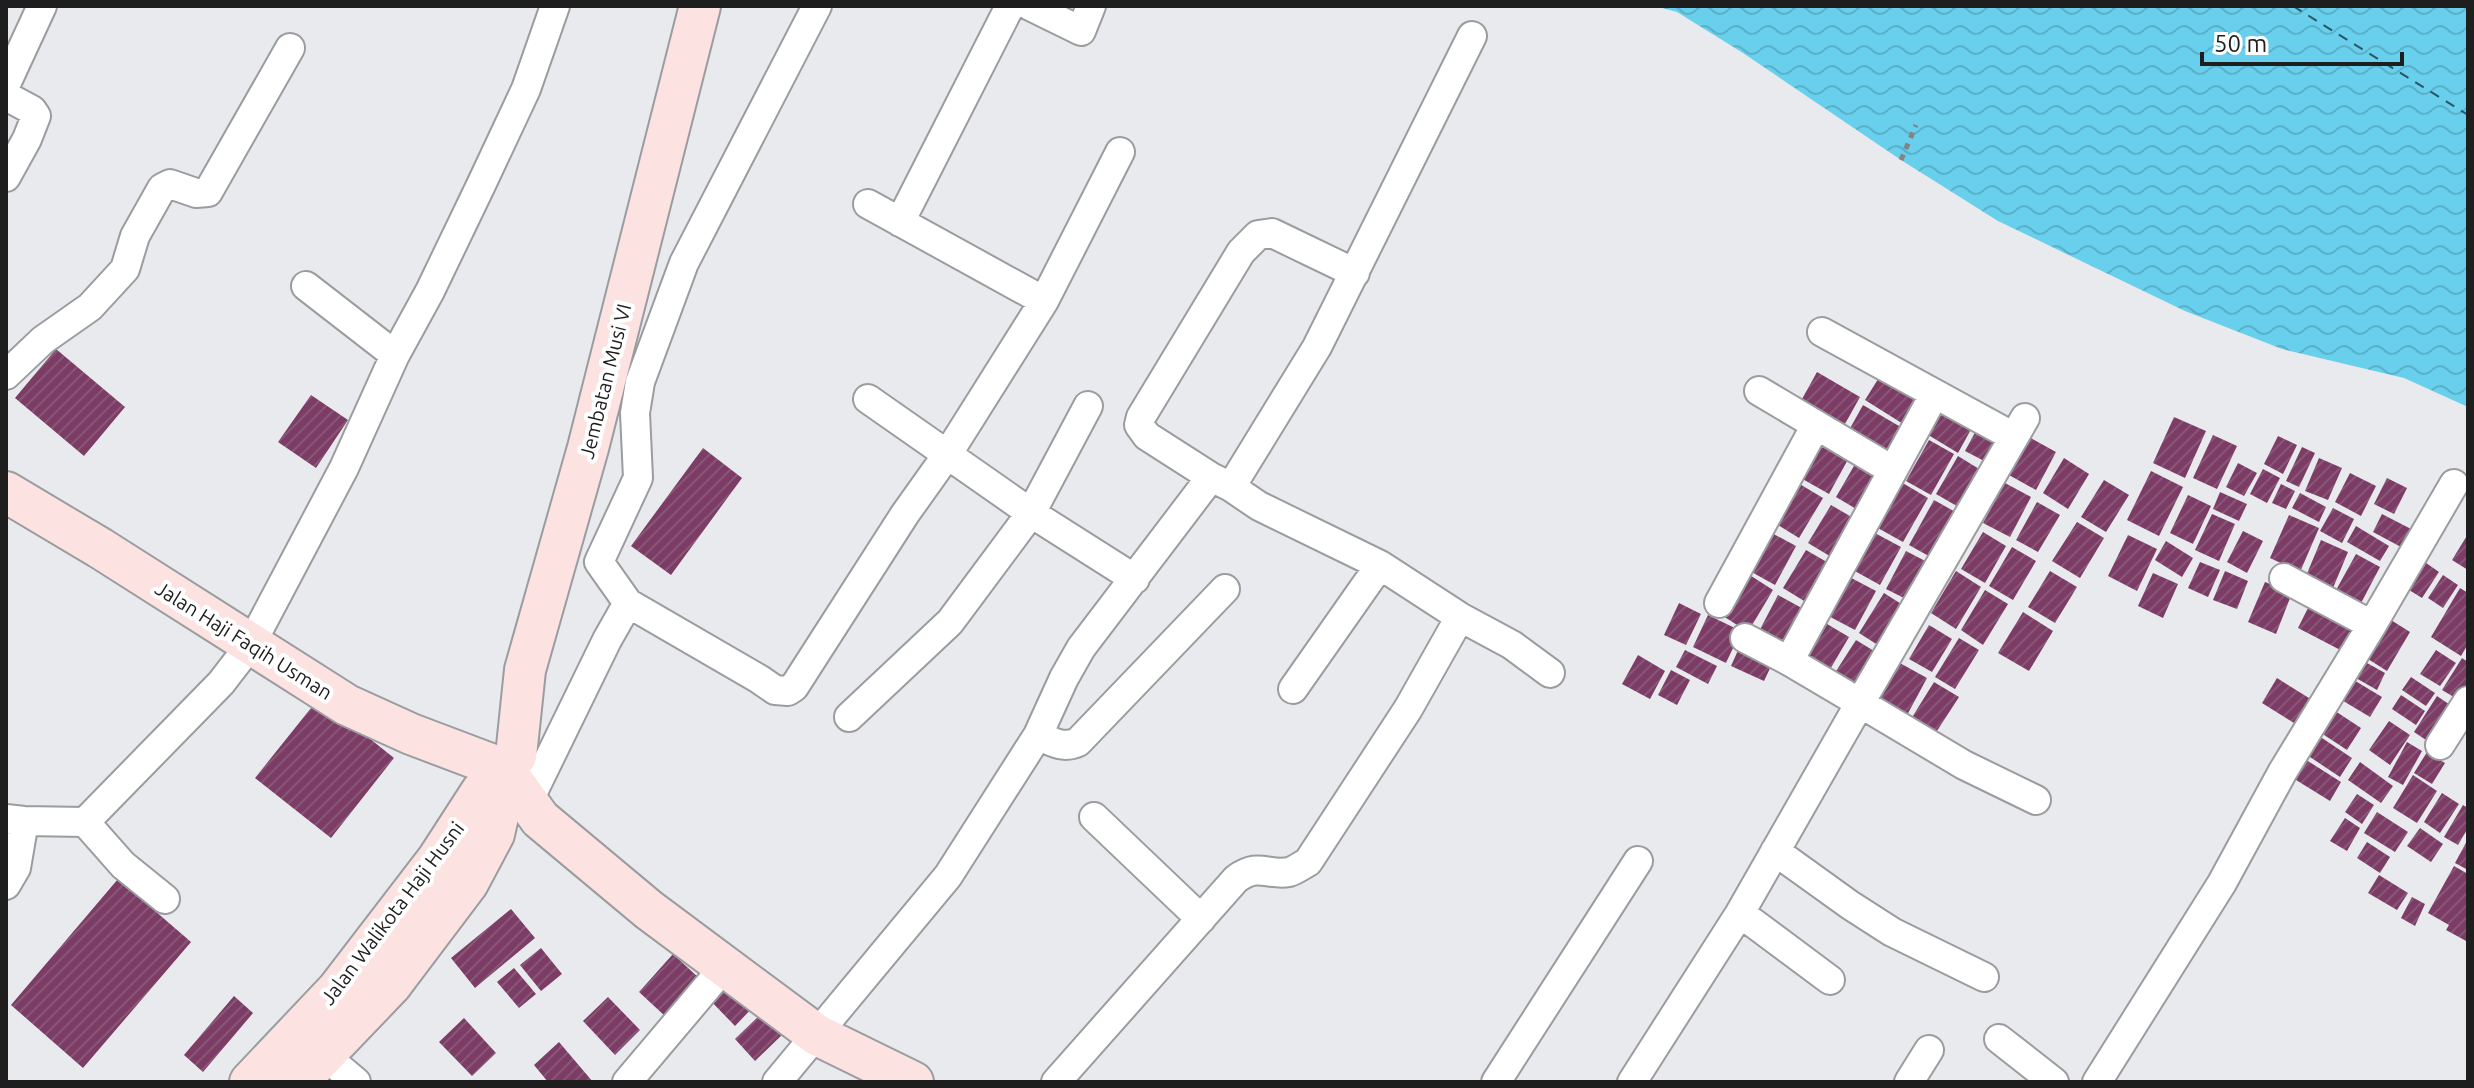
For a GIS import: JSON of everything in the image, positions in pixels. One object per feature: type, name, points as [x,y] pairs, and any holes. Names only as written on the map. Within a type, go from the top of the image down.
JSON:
[{"type":"street","points":[[6,84],[42,6]]},
{"type":"street","points":[[85,822],[221,683],[251,644],[344,468],[395,355],[430,291],[526,89],[555,6]]},
{"type":"street","name":"Jembatan Musi VI","points":[[509,777],[525,670],[588,448],[700,6]]},
{"type":"street","points":[[817,6],[684,263],[640,382],[635,413],[638,478],[599,562],[628,603],[775,690],[788,691],[794,687],[905,514],[947,455],[1044,301],[1120,152]]},
{"type":"street","points":[[900,222],[1010,6]]},
{"type":"street","points":[[1030,6],[1081,31],[1091,6]]},
{"type":"street","points":[[777,1082],[948,876],[1038,735],[1081,648],[1135,579],[1221,482],[1317,347],[1472,36]]},
{"type":"street","points":[[6,375],[43,340],[90,307],[125,269],[135,236],[165,185],[196,193],[208,192],[290,48]]},
{"type":"street","points":[[6,96],[32,110],[36,116],[6,177]]},
{"type":"street","points":[[868,204],[1044,301]]},
{"type":"street","points":[[1355,273],[1272,233],[1258,235],[1241,252],[1139,425],[1147,436],[1259,506],[1380,565],[1460,617],[1512,645],[1550,673]]},
{"type":"street","points":[[306,286],[395,355]]},
{"type":"street","points":[[1632,1082],[1740,913],[2019,428],[1934,395],[1822,332]]},
{"type":"street","points":[[1759,391],[1892,470]]},
{"type":"street","points":[[1789,661],[1934,395]]},
{"type":"street","points":[[868,399],[1031,513],[1135,579]]},
{"type":"street","points":[[849,717],[950,622],[1031,513],[1088,406]]},
{"type":"street","points":[[1719,603],[1816,425]]},
{"type":"street","name":"Jalan Haji Faqih Usman","points":[[6,492],[347,705],[509,777],[540,819],[658,916],[817,1035],[913,1082]]},
{"type":"street","points":[[2097,1082],[2222,883],[2283,771],[2372,625],[2458,493]]},
{"type":"street","points":[[1293,689],[1380,565]]},
{"type":"street","points":[[2284,578],[2372,625]]},
{"type":"street","points":[[1038,735],[1059,745],[1078,742],[1225,589]]},
{"type":"street","points":[[509,777],[607,640],[628,603]]},
{"type":"street","points":[[1056,1082],[1245,872],[1256,868],[1288,872],[1308,862],[1408,709],[1460,617]]},
{"type":"street","points":[[1745,638],[1964,765],[2036,800]]},
{"type":"street","points":[[2440,745],[2468,701]]},
{"type":"street","name":"Jalan Walikota Haji Husni","points":[[311,1069],[391,985],[468,883],[494,834],[509,777]]},
{"type":"street","name":"Jalan Walikota Haji Husni","points":[[250,1082],[338,989],[437,860],[481,792],[509,777]]},
{"type":"street","points":[[1094,817],[1201,919]]},
{"type":"street","points":[[6,885],[16,868],[15,820],[85,822],[123,865],[165,899]]},
{"type":"street","points":[[1775,851],[1892,932],[1984,977]]},
{"type":"street","points":[[1496,1082],[1638,861]]},
{"type":"street","points":[[1740,913],[1830,980]]},
{"type":"street","points":[[627,1082],[725,966]]},
{"type":"street","points":[[1999,1039],[2054,1082]]},
{"type":"street","points":[[1909,1082],[1929,1050]]},
{"type":"street","points":[[311,1069],[356,1082]]},
{"type":"path","points":[[1901,160],[1916,125]]},
{"type":"water","points":[[1655,6],[2468,6],[2468,407],[2404,378],[2282,349],[2185,311],[1998,221],[1901,160],[1743,53],[1677,12]]},
{"type":"building","points":[[56,349],[125,407],[84,456],[15,398]]},
{"type":"building","points":[[1817,372],[1860,397],[1845,424],[1802,399]]},
{"type":"building","points":[[1880,376],[1923,403],[1908,427],[1865,400]]},
{"type":"building","points":[[311,395],[348,420],[316,468],[278,442]]},
{"type":"building","points":[[1863,405],[1911,433],[1896,460],[1848,432]]},
{"type":"building","points":[[1941,405],[1974,424],[1958,453],[1925,433]]},
{"type":"building","points":[[2174,417],[2206,431],[2185,478],[2153,463]]},
{"type":"building","points":[[1979,425],[2004,438],[1990,464],[1965,451]]},
{"type":"building","points":[[2213,435],[2237,446],[2217,489],[2193,478]]},
{"type":"building","points":[[2278,436],[2297,445],[2283,474],[2264,464]]},
{"type":"building","points":[[1821,437],[1851,454],[1829,494],[1799,477]]},
{"type":"building","points":[[2029,437],[2056,452],[2036,490],[2009,475]]},
{"type":"building","points":[[1929,440],[1954,454],[1931,495],[1906,481]]},
{"type":"building","points":[[2302,447],[2315,453],[2299,487],[2286,481]]},
{"type":"building","points":[[703,448],[742,478],[671,575],[631,546]]},
{"type":"building","points":[[1958,456],[1984,472],[1962,509],[1936,494]]},
{"type":"building","points":[[2064,458],[2089,474],[2068,509],[2043,493]]},
{"type":"building","points":[[2319,458],[2342,468],[2328,500],[2305,491]]},
{"type":"building","points":[[1858,459],[1880,472],[1858,510],[1836,497]]},
{"type":"building","points":[[2238,463],[2257,473],[2244,496],[2226,487]]},
{"type":"building","points":[[2263,469],[2280,478],[2267,503],[2250,494]]},
{"type":"building","points":[[2151,471],[2183,487],[2159,536],[2127,520]]},
{"type":"building","points":[[2350,473],[2376,486],[2361,516],[2335,502]]},
{"type":"building","points":[[2387,478],[2407,488],[2394,514],[2374,504]]},
{"type":"building","points":[[2104,480],[2129,495],[2106,532],[2081,517]]},
{"type":"building","points":[[1901,482],[1928,498],[1903,542],[1876,527]]},
{"type":"building","points":[[1798,483],[1823,498],[1799,538],[1775,523]]},
{"type":"building","points":[[2005,483],[2031,497],[2010,537],[1983,523]]},
{"type":"building","points":[[2281,484],[2295,491],[2286,509],[2272,503]]},
{"type":"building","points":[[2220,492],[2247,504],[2239,521],[2213,509]]},
{"type":"building","points":[[2300,493],[2326,507],[2319,522],[2292,508]]},
{"type":"building","points":[[2188,495],[2211,506],[2193,544],[2170,533]]},
{"type":"building","points":[[1934,500],[1959,514],[1934,559],[1909,545]]},
{"type":"building","points":[[2037,502],[2060,515],[2038,552],[2016,540]]},
{"type":"building","points":[[1831,505],[1855,519],[1833,558],[1808,543]]},
{"type":"building","points":[[2333,508],[2354,519],[2342,543],[2320,531]]},
{"type":"building","points":[[2212,514],[2235,524],[2219,561],[2195,550]]},
{"type":"building","points":[[2382,514],[2411,529],[2401,547],[2373,532]]},
{"type":"building","points":[[2289,515],[2319,528],[2300,572],[2270,558]]},
{"type":"building","points":[[2077,522],[2104,538],[2080,578],[2052,561]]},
{"type":"building","points":[[2356,526],[2389,546],[2380,561],[2347,542]]},
{"type":"building","points":[[1768,531],[1796,546],[1775,585],[1748,570]]},
{"type":"building","points":[[2243,531],[2263,541],[2247,573],[2227,562]]},
{"type":"building","points":[[1873,532],[1901,547],[1880,585],[1853,570]]},
{"type":"building","points":[[1983,532],[2006,546],[1985,583],[1961,569]]},
{"type":"building","points":[[2468,534],[2468,570],[2452,560]]},
{"type":"building","points":[[2128,535],[2157,549],[2137,591],[2108,576]]},
{"type":"building","points":[[2321,540],[2348,552],[2333,588],[2306,576]]},
{"type":"building","points":[[2166,541],[2193,558],[2182,577],[2155,560]]},
{"type":"building","points":[[2012,547],[2036,561],[2013,600],[1989,586]]},
{"type":"building","points":[[1806,550],[1832,565],[1809,604],[1783,588]]},
{"type":"building","points":[[1906,551],[1931,564],[1912,602],[1886,589]]},
{"type":"building","points":[[2356,554],[2380,567],[2360,605],[2335,592]]},
{"type":"building","points":[[2419,558],[2439,572],[2422,598],[2401,585]]},
{"type":"building","points":[[2200,562],[2220,570],[2208,597],[2188,588]]},
{"type":"building","points":[[1956,571],[1981,587],[1956,629],[1931,613]]},
{"type":"building","points":[[2050,571],[2077,587],[2055,623],[2028,607]]},
{"type":"building","points":[[2225,571],[2248,581],[2237,609],[2213,600]]},
{"type":"building","points":[[1745,572],[1773,590],[1748,632],[1720,614]]},
{"type":"building","points":[[1840,572],[1876,591],[1855,630],[1819,611]]},
{"type":"building","points":[[2153,573],[2178,584],[2163,618],[2138,606]]},
{"type":"building","points":[[2443,575],[2458,585],[2443,608],[2428,598]]},
{"type":"building","points":[[2265,582],[2292,593],[2276,634],[2248,622]]},
{"type":"building","points":[[2460,588],[2468,593],[2468,644],[2461,656],[2431,637]]},
{"type":"building","points":[[1985,590],[2008,604],[1983,645],[1961,630]]},
{"type":"building","points":[[1884,593],[1906,607],[1881,647],[1859,633]]},
{"type":"building","points":[[1778,595],[1809,612],[1786,653],[1756,637]]},
{"type":"building","points":[[2312,600],[2363,626],[2348,654],[2298,628]]},
{"type":"building","points":[[1679,603],[1701,614],[1686,645],[1664,635]]},
{"type":"building","points":[[2023,612],[2053,631],[2029,671],[1998,653]]},
{"type":"building","points":[[1708,615],[1741,631],[1726,663],[1693,647]]},
{"type":"building","points":[[2383,615],[2410,632],[2387,671],[2360,654]]},
{"type":"building","points":[[1822,621],[1849,637],[1825,678],[1798,662]]},
{"type":"building","points":[[1929,625],[1952,639],[1932,672],[1909,659]]},
{"type":"building","points":[[1959,638],[1979,650],[1955,689],[1935,677]]},
{"type":"building","points":[[1856,640],[1879,654],[1854,694],[1831,679]]},
{"type":"building","points":[[1740,646],[1773,662],[1764,681],[1731,666]]},
{"type":"building","points":[[1685,650],[1717,666],[1708,684],[1676,667]]},
{"type":"building","points":[[2436,650],[2456,663],[2440,686],[2420,674]]},
{"type":"building","points":[[1638,655],[1665,671],[1650,699],[1622,684]]},
{"type":"building","points":[[2358,658],[2385,673],[2377,690],[2349,674]]},
{"type":"building","points":[[2462,658],[2468,662],[2468,696],[2464,703],[2442,690]]},
{"type":"building","points":[[1898,662],[1927,678],[1906,717],[1877,702]]},
{"type":"building","points":[[1671,670],[1690,680],[1677,705],[1658,695]]},
{"type":"building","points":[[2347,676],[2382,697],[2370,717],[2335,696]]},
{"type":"building","points":[[2411,677],[2435,693],[2426,706],[2402,690]]},
{"type":"building","points":[[2277,678],[2317,703],[2302,728],[2262,703]]},
{"type":"building","points":[[1934,682],[1959,697],[1935,734],[1911,719]]},
{"type":"building","points":[[2401,695],[2425,711],[2416,725],[2392,709]]},
{"type":"building","points":[[2437,696],[2459,711],[2435,746],[2414,732]]},
{"type":"building","points":[[319,698],[394,758],[331,838],[255,778]]},
{"type":"building","points":[[2329,707],[2361,728],[2347,750],[2315,729]]},
{"type":"building","points":[[2389,721],[2410,735],[2390,765],[2369,750]]},
{"type":"building","points":[[2313,732],[2352,758],[2340,777],[2301,751]]},
{"type":"building","points":[[2407,742],[2422,751],[2403,785],[2388,777]]},
{"type":"building","points":[[2427,752],[2445,763],[2432,784],[2414,773]]},
{"type":"building","points":[[2300,756],[2341,782],[2330,801],[2288,775]]},
{"type":"building","points":[[2360,762],[2393,786],[2381,803],[2348,780]]},
{"type":"building","points":[[2413,775],[2437,791],[2417,823],[2393,808]]},
{"type":"building","points":[[2442,793],[2459,804],[2440,833],[2424,822]]},
{"type":"building","points":[[2357,794],[2374,805],[2362,824],[2345,812]]},
{"type":"building","points":[[2463,805],[2468,808],[2468,828],[2458,845],[2444,837]]},
{"type":"building","points":[[2377,812],[2408,832],[2395,852],[2364,833]]},
{"type":"building","points":[[2345,818],[2360,828],[2347,851],[2330,841]]},
{"type":"building","points":[[2420,828],[2443,844],[2431,862],[2407,846]]},
{"type":"building","points":[[2468,839],[2468,870],[2455,863]]},
{"type":"building","points":[[2367,842],[2390,857],[2380,873],[2357,858]]},
{"type":"building","points":[[2454,866],[2468,874],[2468,942],[2446,930],[2449,925],[2428,913]]},
{"type":"building","points":[[2379,875],[2408,893],[2397,910],[2368,893]]},
{"type":"building","points":[[118,879],[191,942],[83,1068],[11,1005]]},
{"type":"building","points":[[2412,897],[2425,904],[2415,926],[2401,918]]},
{"type":"building","points":[[511,909],[535,938],[475,988],[451,958]]},
{"type":"building","points":[[541,948],[562,974],[541,991],[520,965]]},
{"type":"building","points":[[673,954],[700,979],[666,1017],[639,992]]},
{"type":"building","points":[[514,968],[536,994],[519,1008],[497,982]]},
{"type":"building","points":[[727,975],[756,1004],[735,1026],[706,996]]},
{"type":"building","points":[[234,996],[253,1013],[203,1072],[184,1055]]},
{"type":"building","points":[[608,997],[640,1030],[615,1055],[583,1021]]},
{"type":"building","points":[[762,1013],[783,1034],[755,1061],[735,1039]]},
{"type":"building","points":[[464,1018],[496,1053],[472,1076],[439,1042]]},
{"type":"building","points":[[559,1042],[593,1082],[548,1082],[534,1065]]},
{"type":"ferry route","points":[[2293,6],[2468,115]]}]
